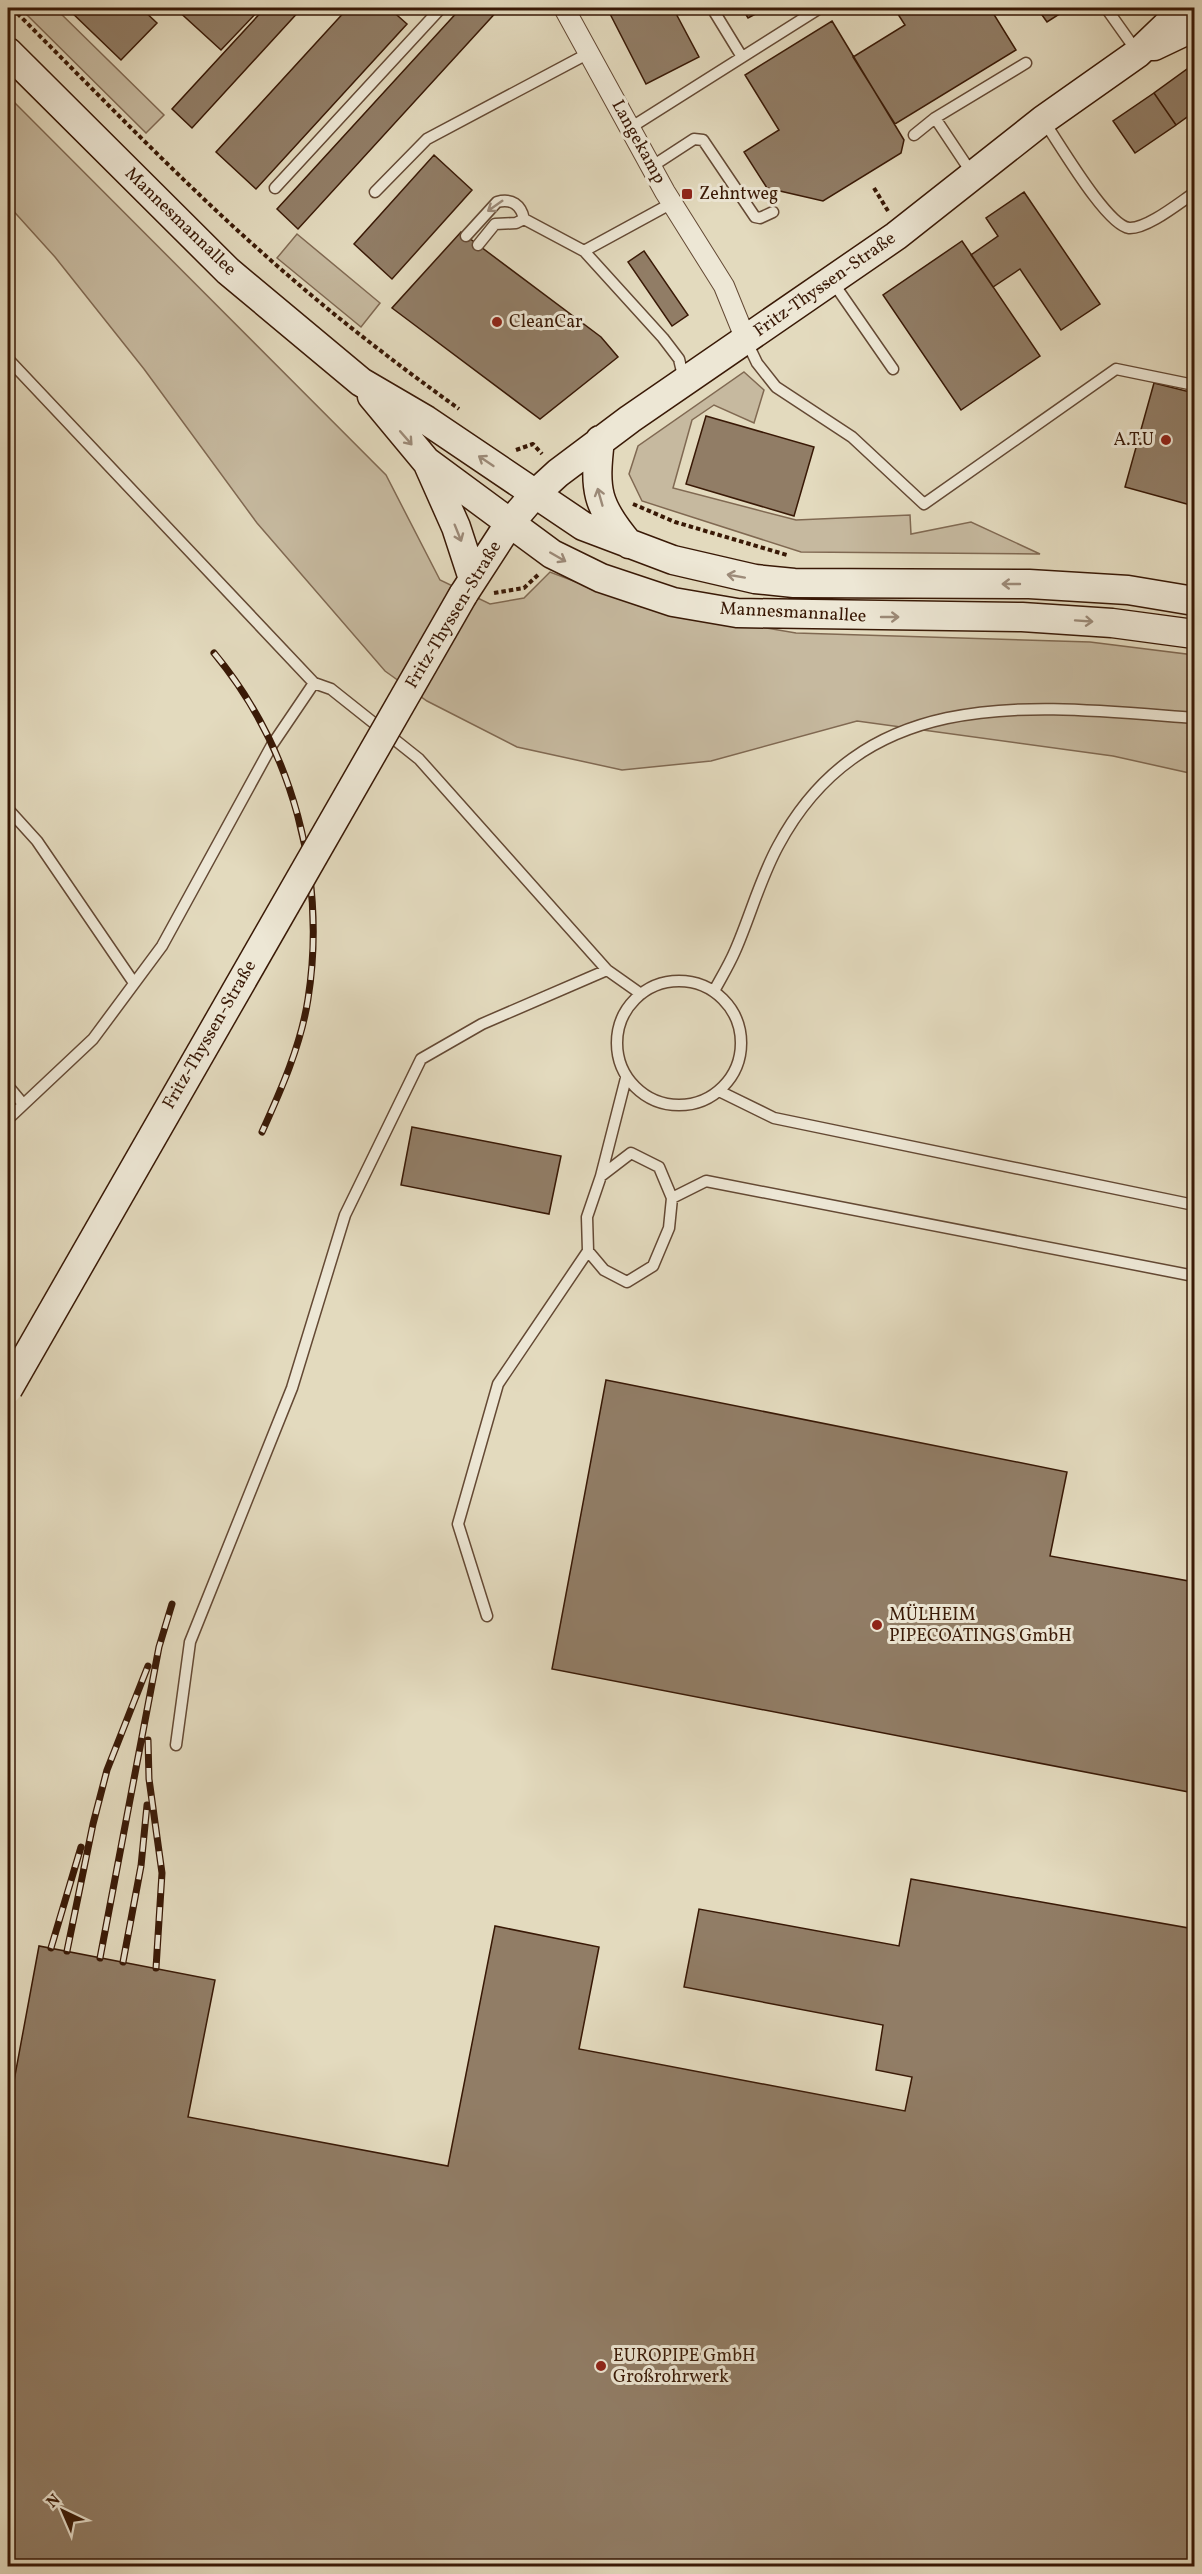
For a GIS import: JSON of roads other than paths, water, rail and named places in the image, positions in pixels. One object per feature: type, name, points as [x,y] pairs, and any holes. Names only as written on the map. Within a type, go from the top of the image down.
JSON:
[{"type":"main road","name":"Fritz-Thyssen-Straße","points":[[8,1389],[468,587],[509,524],[558,472],[600,440],[896,236],[1043,120],[1138,53],[1185,8]]},
{"type":"main road","name":"Fritz-Thyssen-Straße","points":[[1138,53],[1194,27]]},
{"type":"main road","name":"Mannesmannallee","points":[[8,52],[228,271],[361,382],[426,420],[582,526],[631,546],[716,572],[794,583],[1029,584],[1128,590],[1194,601]]},
{"type":"main road","name":"Mannesmannallee","points":[[361,382],[426,461],[509,524],[552,554],[601,578],[673,602],[737,613],[1022,617],[1112,623],[1194,634]]},
{"type":"main road","points":[[600,440],[597,492],[613,525],[631,546]]},
{"type":"main road","points":[[426,461],[456,527],[468,587]]},
{"type":"street","name":"Langekamp","points":[[564,8],[651,167],[724,286],[746,340]]},
{"type":"lane","points":[[276,188],[441,8]]},
{"type":"lane","points":[[712,8],[742,57]]},
{"type":"lane","points":[[630,128],[820,8]]},
{"type":"lane","points":[[1106,8],[1138,53]]},
{"type":"lane","points":[[375,192],[428,139],[589,53]]},
{"type":"lane","points":[[914,135],[934,118],[1026,63]]},
{"type":"lane","points":[[934,118],[973,175]]},
{"type":"lane","points":[[1043,120],[1104,210],[1122,225],[1130,228],[1150,222],[1194,193]]},
{"type":"lane","points":[[651,167],[694,139],[702,140],[755,217],[760,218],[773,212]]},
{"type":"lane","points":[[466,236],[497,202],[504,200],[515,203],[522,209],[524,219]]},
{"type":"lane","points":[[584,251],[672,203]]},
{"type":"lane","points":[[524,219],[584,251],[663,338],[679,359],[685,381]]},
{"type":"lane","points":[[478,245],[495,224],[516,223],[524,219]]},
{"type":"lane","points":[[832,281],[893,369]]},
{"type":"lane","points":[[746,340],[757,363],[776,387],[852,437],[924,504],[1116,369],[1194,386]]},
{"type":"lane","points":[[8,358],[314,682],[331,689],[418,759],[607,970],[641,994]]},
{"type":"lane","points":[[8,1119],[93,1039],[162,946],[272,745],[314,682]]},
{"type":"lane","points":[[714,991],[734,954],[769,865],[791,824],[827,781],[875,744],[920,724],[969,713],[1075,710],[1194,718]]},
{"type":"lane","points":[[8,809],[37,841],[134,983]]},
{"type":"lane","points":[[176,1745],[190,1642],[292,1388],[345,1215],[421,1059],[482,1024],[607,970]]},
{"type":"lane","points":[[665,982],[694,982],[714,991],[730,1008],[739,1028],[741,1046],[737,1067],[719,1091],[700,1102],[670,1105],[650,1099],[626,1078],[618,1058],[617,1035],[623,1014],[641,994],[665,982]]},
{"type":"lane","points":[[487,1616],[458,1524],[498,1384],[588,1251],[587,1217],[601,1176],[626,1078]]},
{"type":"lane","points":[[8,1086],[23,1104]]},
{"type":"lane","points":[[719,1091],[774,1118],[1194,1205]]},
{"type":"lane","points":[[588,1251],[604,1270],[627,1282],[653,1266],[669,1228],[672,1198],[658,1167],[631,1153],[601,1176]]},
{"type":"lane","points":[[672,1198],[706,1181],[1194,1276]]},
{"type":"railway","points":[[214,653],[241,690],[265,730],[283,772],[298,816],[307,861],[312,907],[313,953],[305,1016],[290,1067],[262,1132]]},
{"type":"railway","points":[[100,1958],[159,1647],[172,1604]]},
{"type":"railway","points":[[67,1951],[93,1824],[107,1770],[148,1666]]},
{"type":"railway","points":[[148,1740],[149,1779],[162,1873],[156,1968]]},
{"type":"railway","points":[[123,1962],[141,1866],[147,1805]]},
{"type":"railway","points":[[51,1948],[81,1847]]},
{"type":"place","name":"Zehntweg","points":[[687,194]]},
{"type":"place","name":"CleanCar","points":[[497,322]]},
{"type":"place","name":"A.T.U","points":[[1166,440]]},
{"type":"place","name":"MÜLHEIM PIPECOATINGS GmbH","points":[[877,1625]]},
{"type":"place","name":"EUROPIPE GmbH Großrohrwerk","points":[[601,2366]]}]
